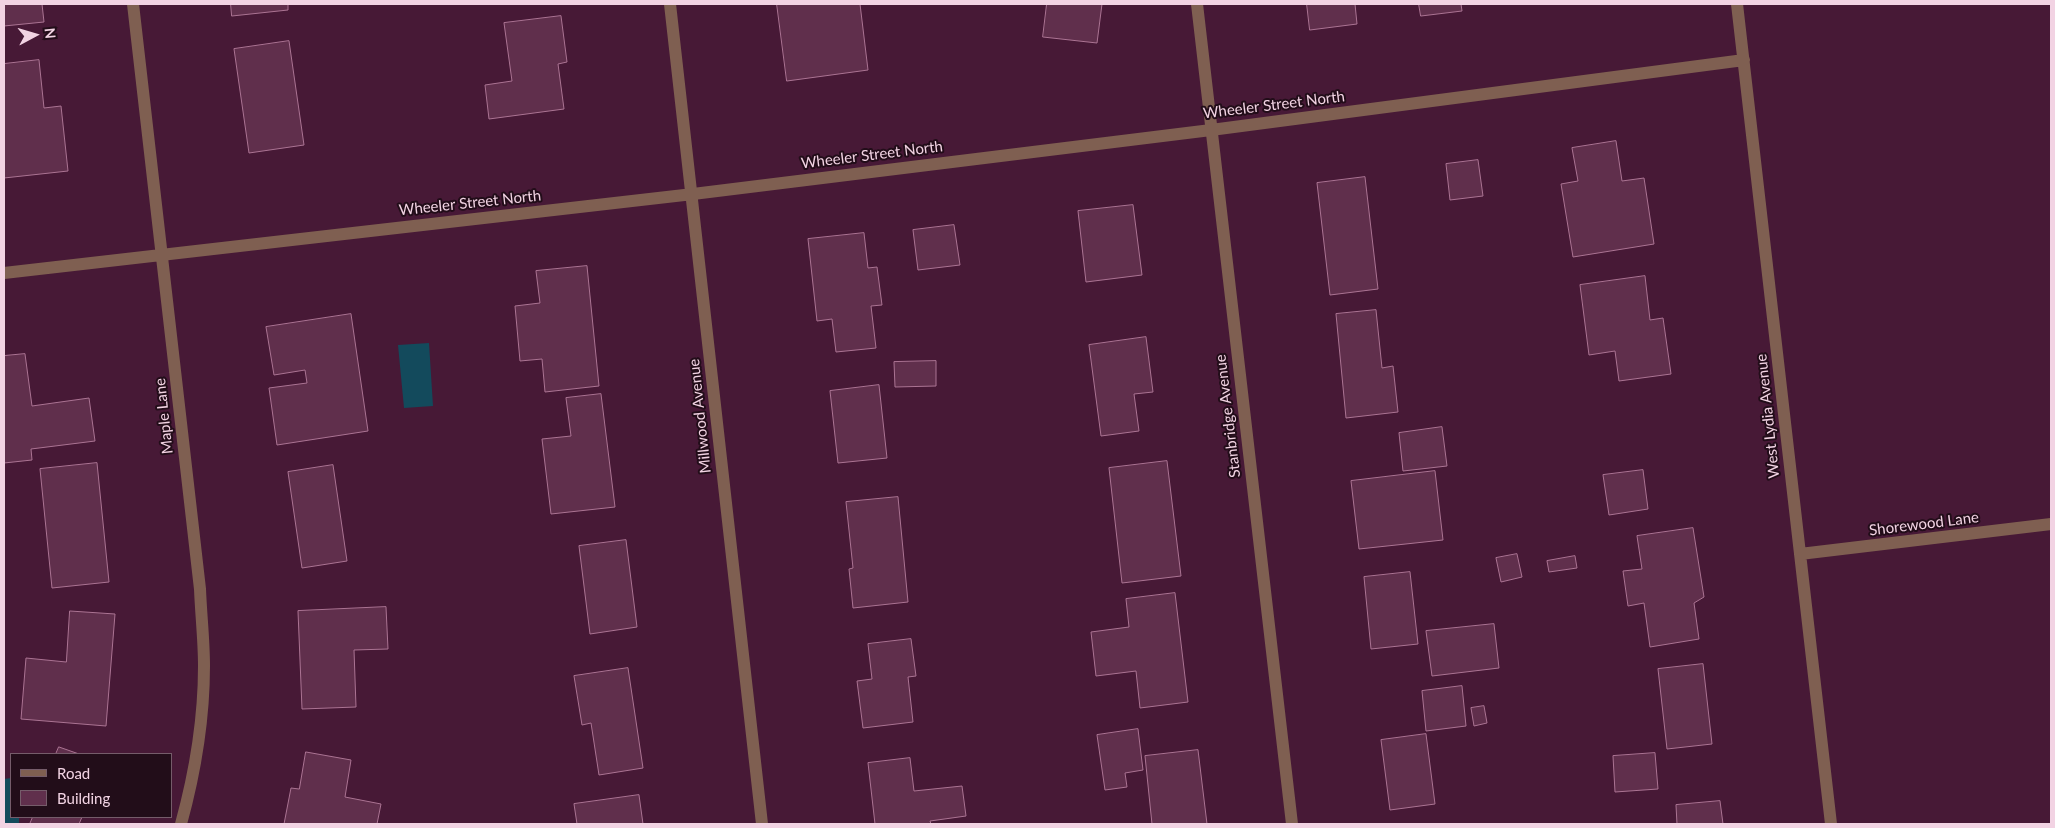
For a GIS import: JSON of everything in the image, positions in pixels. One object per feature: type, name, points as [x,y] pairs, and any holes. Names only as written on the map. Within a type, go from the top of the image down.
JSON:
[{"type":"street","name":"Maple Lane","points":[[133,4],[200,589],[204,666],[200,732],[189,797],[181,824]]},
{"type":"street","name":"Millwood Avenue","points":[[670,4],[762,824]]},
{"type":"street","name":"Stanbridge Avenue","points":[[1197,4],[1292,824]]},
{"type":"street","name":"West Lydia Avenue","points":[[1737,4],[1831,824]]},
{"type":"street","name":"Wheeler Street North","points":[[4,273],[692,194],[1211,130],[1744,60]]},
{"type":"street","name":"Shorewood Lane","points":[[1800,554],[2051,524]]},
{"type":"water","points":[[429,343],[433,406],[404,408],[398,345]]},
{"type":"water","points":[[10,778],[10,818],[19,818],[19,824],[4,824],[4,779]]},
{"type":"building","points":[[4,4],[42,4],[44,22],[4,26]]},
{"type":"building","points":[[231,4],[288,4],[288,10],[232,16]]},
{"type":"building","points":[[777,4],[860,4],[868,70],[787,81]]},
{"type":"building","points":[[1047,4],[1102,4],[1097,43],[1043,37]]},
{"type":"building","points":[[1307,4],[1355,4],[1357,24],[1310,30]]},
{"type":"building","points":[[1419,4],[1461,4],[1462,11],[1421,16]]},
{"type":"building","points":[[561,16],[567,62],[558,64],[564,109],[489,119],[485,85],[512,81],[504,23]]},
{"type":"building","points":[[289,41],[304,145],[249,153],[234,49]]},
{"type":"building","points":[[39,60],[44,108],[61,106],[68,171],[4,178],[4,64]]},
{"type":"building","points":[[1616,141],[1622,181],[1644,178],[1654,244],[1573,257],[1561,184],[1578,181],[1572,148]]},
{"type":"building","points":[[1478,160],[1483,196],[1450,200],[1446,164]]},
{"type":"building","points":[[1365,177],[1378,289],[1330,295],[1317,183]]},
{"type":"building","points":[[1133,205],[1142,275],[1086,282],[1078,211]]},
{"type":"building","points":[[954,225],[960,265],[918,270],[913,230]]},
{"type":"building","points":[[864,233],[868,268],[877,267],[882,305],[871,306],[876,348],[836,352],[832,319],[817,321],[808,239]]},
{"type":"building","points":[[587,266],[599,386],[545,392],[542,359],[520,361],[515,306],[540,303],[536,271]]},
{"type":"building","points":[[1645,276],[1650,320],[1663,318],[1671,374],[1619,381],[1615,351],[1589,355],[1580,285]]},
{"type":"building","points":[[1376,310],[1382,368],[1393,366],[1398,412],[1346,418],[1336,314]]},
{"type":"building","points":[[351,314],[368,431],[277,445],[269,388],[307,383],[305,370],[274,375],[266,327]]},
{"type":"building","points":[[1146,337],[1153,392],[1134,394],[1139,431],[1101,436],[1089,345]]},
{"type":"building","points":[[25,354],[32,406],[89,398],[95,441],[31,449],[32,460],[4,463],[4,356]]},
{"type":"building","points":[[936,361],[936,386],[895,387],[894,362]]},
{"type":"building","points":[[879,385],[887,458],[838,463],[830,391]]},
{"type":"building","points":[[601,394],[615,507],[551,514],[542,439],[571,436],[566,398]]},
{"type":"building","points":[[1442,427],[1447,466],[1403,471],[1399,433]]},
{"type":"building","points":[[1167,461],[1181,576],[1122,583],[1109,468]]},
{"type":"building","points":[[97,463],[109,582],[52,588],[40,469]]},
{"type":"building","points":[[333,465],[347,561],[302,568],[288,472]]},
{"type":"building","points":[[1643,470],[1648,509],[1609,515],[1603,475]]},
{"type":"building","points":[[1435,471],[1443,540],[1359,549],[1351,481]]},
{"type":"building","points":[[898,497],[908,602],[853,608],[849,569],[853,568],[846,502]]},
{"type":"building","points":[[1693,528],[1704,597],[1694,603],[1699,639],[1650,647],[1644,603],[1628,606],[1623,571],[1642,569],[1637,536]]},
{"type":"building","points":[[626,540],[637,627],[590,634],[579,546]]},
{"type":"building","points":[[1517,554],[1522,577],[1501,582],[1496,558]]},
{"type":"building","points":[[1575,556],[1577,568],[1549,572],[1547,561]]},
{"type":"building","points":[[1410,572],[1418,644],[1371,649],[1364,577]]},
{"type":"building","points":[[1175,593],[1188,702],[1140,708],[1136,671],[1096,676],[1091,632],[1129,627],[1126,599]]},
{"type":"building","points":[[386,607],[388,649],[354,650],[356,707],[302,709],[298,611]]},
{"type":"building","points":[[70,611],[115,614],[106,726],[21,719],[26,658],[66,662]]},
{"type":"building","points":[[1494,624],[1499,668],[1432,676],[1426,631]]},
{"type":"building","points":[[911,639],[916,676],[908,677],[913,722],[863,728],[857,681],[872,679],[868,644]]},
{"type":"building","points":[[1703,664],[1712,744],[1667,749],[1658,669]]},
{"type":"building","points":[[628,668],[643,768],[599,775],[591,723],[582,725],[574,676]]},
{"type":"building","points":[[1462,686],[1466,726],[1426,731],[1422,691]]},
{"type":"building","points":[[1484,706],[1487,723],[1474,726],[1471,708]]},
{"type":"building","points":[[1138,729],[1143,770],[1125,773],[1127,787],[1105,790],[1097,735]]},
{"type":"building","points":[[1426,734],[1435,804],[1390,810],[1381,740]]},
{"type":"building","points":[[59,747],[76,753],[56,753]]},
{"type":"building","points":[[1198,750],[1207,824],[1152,824],[1145,756]]},
{"type":"building","points":[[306,752],[351,760],[345,797],[381,804],[377,824],[284,824],[291,788],[299,789]]},
{"type":"building","points":[[1655,753],[1658,789],[1615,792],[1613,756]]},
{"type":"building","points":[[910,758],[914,791],[962,786],[966,816],[930,821],[931,824],[875,824],[868,763]]},
{"type":"building","points":[[639,795],[643,824],[577,824],[574,804]]},
{"type":"building","points":[[1720,801],[1723,824],[1677,824],[1676,805]]},
{"type":"building","points":[[33,818],[82,818],[79,824],[30,824]]}]
